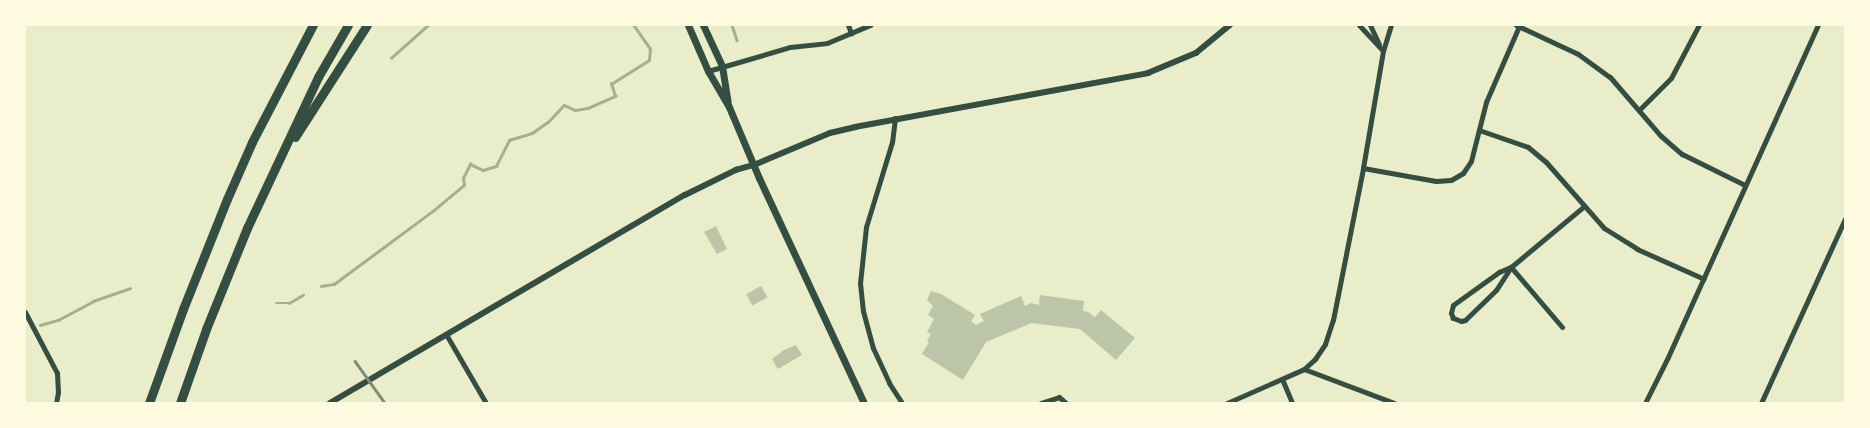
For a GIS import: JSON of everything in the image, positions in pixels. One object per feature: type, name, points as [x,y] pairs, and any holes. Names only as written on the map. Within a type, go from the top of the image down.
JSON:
[{"type":"highway","points":[[279,89],[307,25]]},
{"type":"highway","points":[[149,403],[183,309],[227,199],[252,142],[313,25]]},
{"type":"highway","points":[[180,403],[206,328],[247,228],[318,78],[348,25]]},
{"type":"highway","points":[[272,174],[367,25]]},
{"type":"main road","points":[[688,25],[708,70],[729,107],[864,403]]},
{"type":"main road","points":[[703,25],[722,66],[729,107]]},
{"type":"street","points":[[848,25],[851,33]]},
{"type":"street","points":[[708,70],[790,46],[827,42],[870,25]]},
{"type":"street","points":[[330,403],[685,195],[736,170],[754,165],[830,133],[895,118],[1148,74],[1196,53],[1230,25]]},
{"type":"street","points":[[1359,25],[1383,52]]},
{"type":"street","points":[[1370,25],[1383,52]]},
{"type":"street","points":[[1227,403],[1304,369],[1320,354],[1331,329],[1364,168],[1383,52],[1391,25]]},
{"type":"street","points":[[1639,110],[1671,78],[1699,25]]},
{"type":"street","points":[[1645,403],[1704,279],[1818,25]]},
{"type":"street","points":[[1364,168],[1429,180],[1451,180],[1468,168],[1486,102],[1518,26],[1578,54],[1610,77],[1661,136],[1682,154],[1746,186]]},
{"type":"street","points":[[895,118],[892,142],[866,227],[860,283],[863,311],[873,348],[889,383],[902,403]]},
{"type":"street","points":[[1479,130],[1528,147],[1546,162],[1604,228],[1623,241],[1704,279]]},
{"type":"street","points":[[1511,267],[1496,290],[1465,320],[1460,321],[1453,318],[1451,313],[1453,304],[1499,272],[1511,267],[1584,207]]},
{"type":"street","points":[[1761,403],[1845,220]]},
{"type":"street","points":[[1511,267],[1562,327]]},
{"type":"street","points":[[25,312],[57,373],[58,392],[56,403]]},
{"type":"street","points":[[447,336],[486,403]]},
{"type":"street","points":[[1304,369],[1394,403]]},
{"type":"street","points":[[1282,379],[1292,403]]},
{"type":"street","points":[[1041,403],[1059,397],[1066,403]]},
{"type":"building","points":[[716,226],[727,249],[717,254],[704,232]]},
{"type":"building","points":[[761,286],[767,297],[752,306],[746,294]]},
{"type":"building","points":[[931,291],[941,294],[975,315],[971,321],[976,325],[984,321],[980,314],[1021,296],[1025,306],[1031,303],[1039,305],[1040,295],[1084,301],[1083,311],[1095,317],[1101,310],[1135,338],[1116,360],[1080,329],[1032,323],[986,342],[963,380],[922,354],[929,342],[927,341],[931,334],[927,332],[934,319],[928,315],[933,306],[927,300]]},
{"type":"building","points":[[796,345],[802,355],[778,369],[772,359],[784,350]]},
{"type":"waterway","points":[[391,58],[428,25]]},
{"type":"waterway","points":[[321,286],[334,284],[434,210],[464,185],[463,178],[470,164],[483,170],[496,166],[509,140],[532,133],[548,122],[564,105],[575,110],[588,108],[615,96],[611,84],[649,60],[650,49],[633,25]]},
{"type":"waterway","points":[[732,25],[737,40]]},
{"type":"waterway","points":[[40,325],[58,320],[93,301],[130,288]]},
{"type":"waterway","points":[[276,303],[289,303],[303,295]]},
{"type":"railway","points":[[355,361],[385,403]]}]
